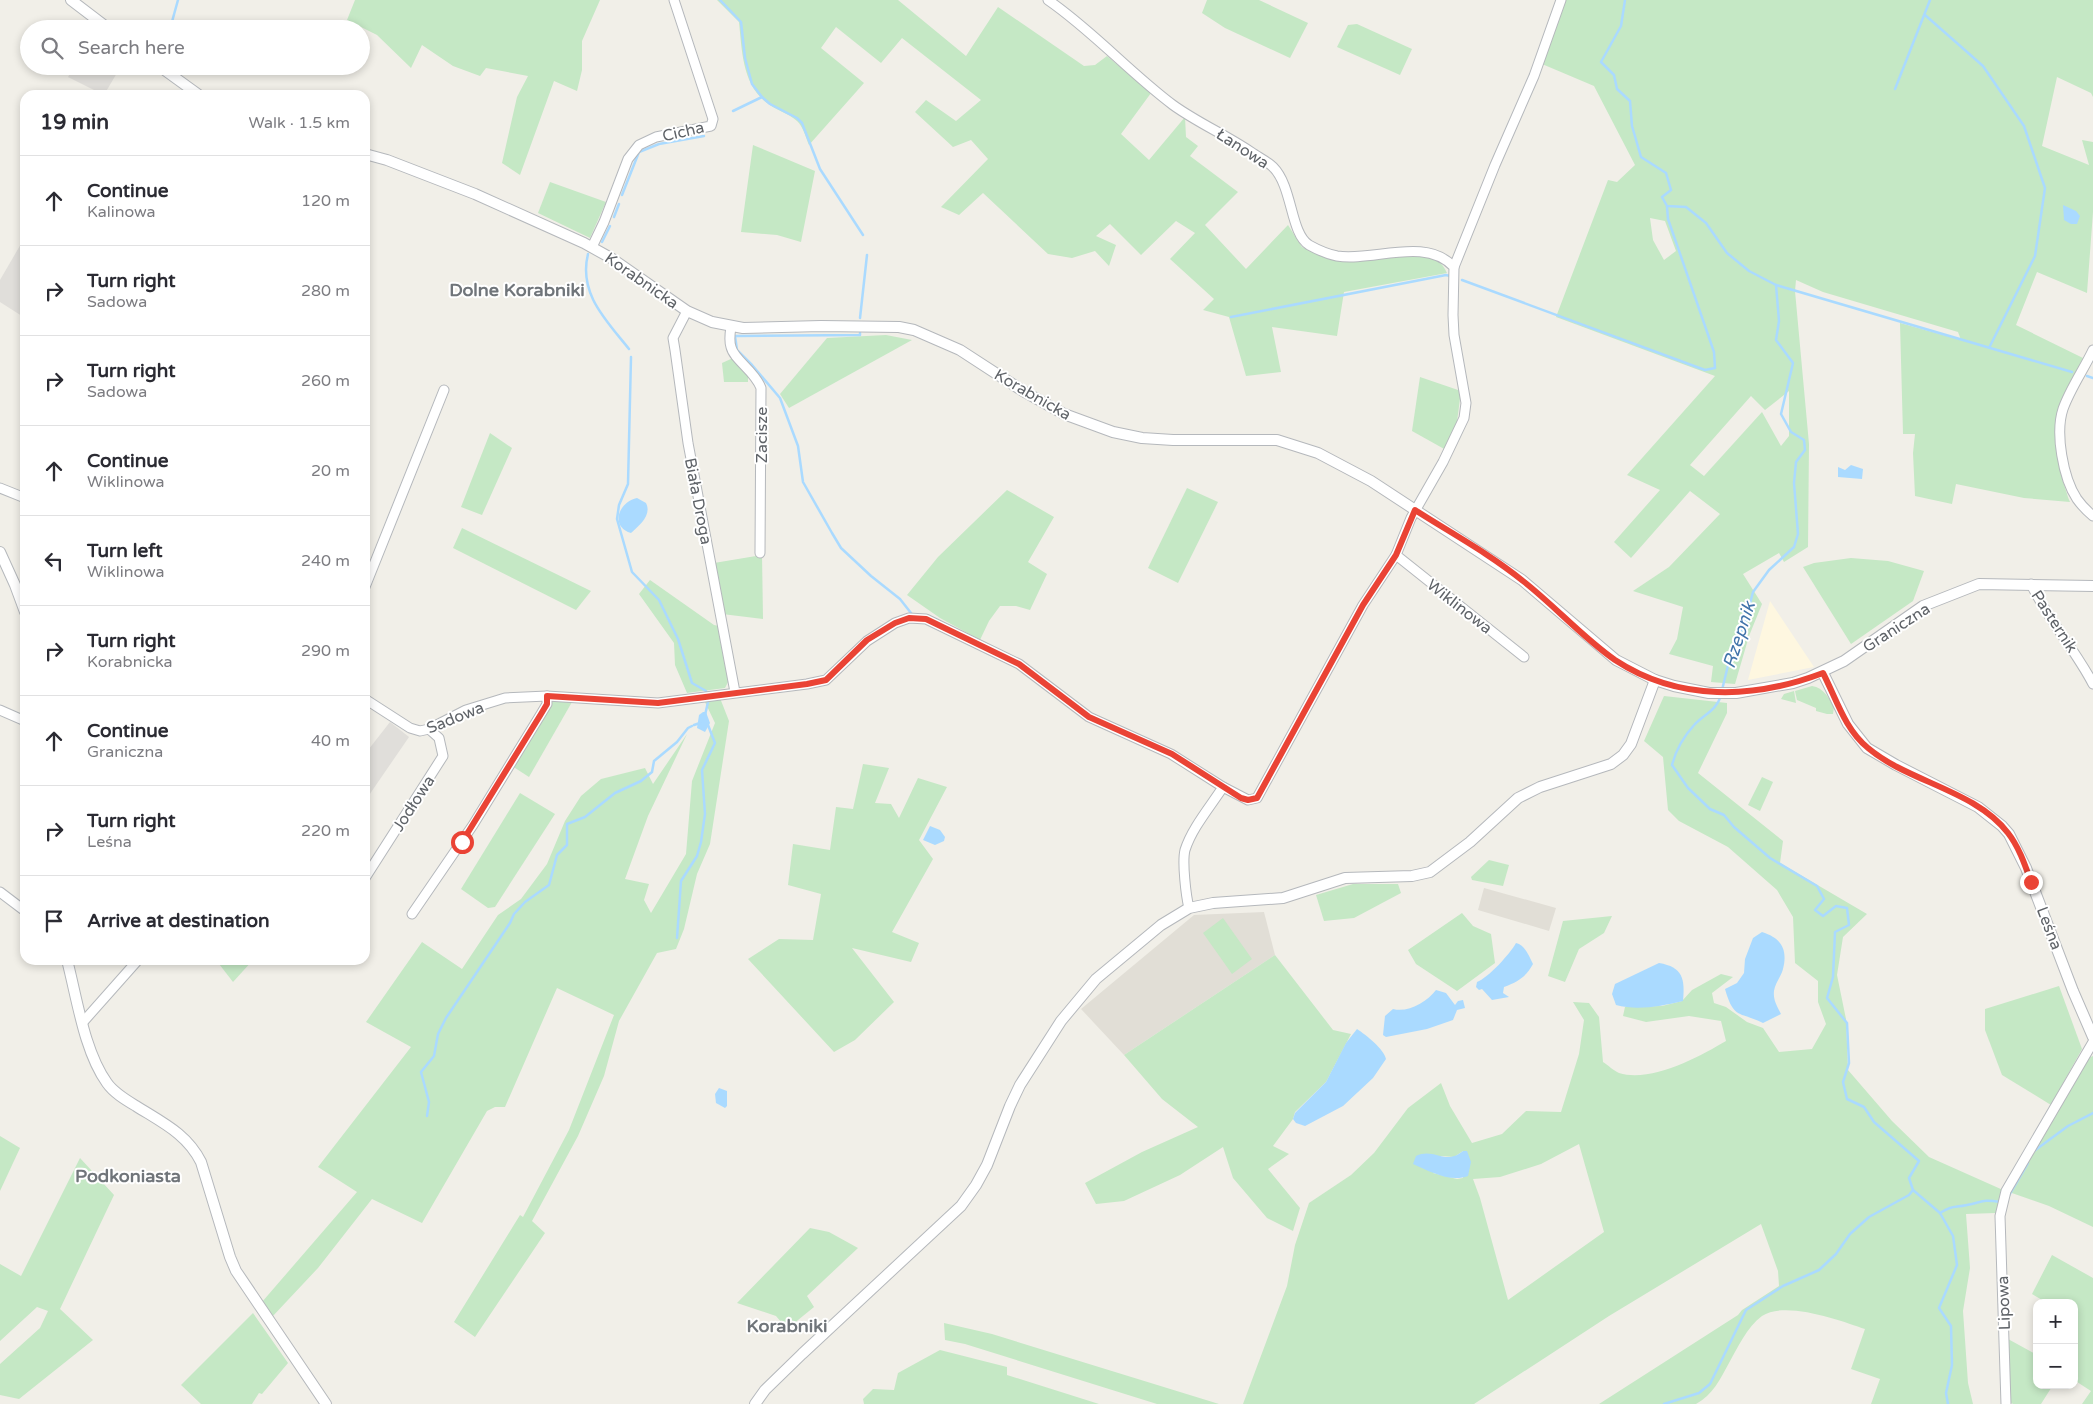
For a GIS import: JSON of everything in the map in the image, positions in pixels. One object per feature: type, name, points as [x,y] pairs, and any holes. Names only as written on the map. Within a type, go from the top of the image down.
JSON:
[{"type":"street","points":[[71,0],[97,20]]},
{"type":"street","name":"Cicha","points":[[592,247],[604,222],[628,159],[639,145],[656,137],[711,126],[713,119],[674,0]]},
{"type":"street","name":"Łanowa","points":[[1048,0],[1074,18],[1143,82],[1175,106],[1273,167],[1287,188],[1298,233],[1306,243],[1321,252],[1338,256],[1421,252],[1441,256],[1454,267]]},
{"type":"street","points":[[1189,908],[1186,895],[1185,852],[1194,832],[1223,787],[1248,800],[1257,798],[1363,605],[1396,555],[1415,510],[1454,441],[1466,403],[1454,335],[1452,291],[1454,267],[1492,172],[1534,76],[1561,0]]},
{"type":"street","points":[[171,75],[192,90]]},
{"type":"street","name":"Korabnicka","points":[[370,155],[387,160],[475,194],[592,247],[687,311],[712,322],[730,327],[838,326],[899,327],[914,330],[960,350],[1044,404],[1086,423],[1113,432],[1142,438],[1173,440],[1263,439],[1292,443],[1318,453],[1366,478],[1522,580],[1616,660],[1656,680],[1674,686],[1709,693],[1736,693],[1764,689]]},
{"type":"street","name":"Biała Droga","points":[[687,311],[673,338],[688,444],[735,692]]},
{"type":"street","name":"Zacisze","points":[[730,327],[730,345],[733,353],[752,371],[761,388],[760,553]]},
{"type":"street","points":[[2093,350],[2064,407],[2060,422],[2060,443],[2069,480],[2077,498],[2093,516]]},
{"type":"street","points":[[370,575],[444,390]]},
{"type":"street","points":[[0,488],[20,496]]},
{"type":"street","points":[[0,552],[20,598]]},
{"type":"street","name":"Wiklinowa","points":[[1396,555],[1524,656]]},
{"type":"street","name":"Graniczna","points":[[1764,689],[1793,683],[1823,673],[1844,661],[1923,606],[1979,584],[2093,586]]},
{"type":"street","name":"Pasternik","points":[[2031,584],[2041,606],[2080,660],[2093,684]]},
{"type":"street","name":"Sadowa","points":[[370,703],[410,728],[420,731],[466,710],[504,698],[547,696],[658,703],[807,684],[826,680],[867,640],[895,623],[909,618],[926,619],[1019,664],[1089,717],[1172,754],[1223,787]]},
{"type":"street","name":"Leśna","points":[[1823,673],[1848,724],[1867,748],[1896,766],[1978,807],[1999,823],[2009,834],[2026,868],[2093,1038]]},
{"type":"street","points":[[755,1404],[765,1390],[802,1354],[961,1206],[976,1186],[988,1165],[1010,1106],[1020,1086],[1061,1020],[1077,999],[1114,963],[1160,925],[1189,908],[1213,903],[1283,898],[1345,878],[1412,876],[1430,872],[1470,842],[1518,798],[1540,787],[1611,764],[1623,755],[1631,744],[1656,680]]},
{"type":"street","points":[[412,914],[473,825],[545,707],[547,696]]},
{"type":"street","points":[[0,710],[20,720]]},
{"type":"street","name":"Jodłowa","points":[[370,870],[443,756],[439,738],[429,728]]},
{"type":"street","points":[[0,892],[20,907]]},
{"type":"street","points":[[68,965],[90,1047],[107,1084],[121,1097],[168,1125],[188,1141],[195,1150],[201,1162],[236,1271],[326,1404]]},
{"type":"street","points":[[83,1022],[134,965]]},
{"type":"street","name":"Lipowa","points":[[2006,1404],[2000,1216],[2006,1191],[2093,1042]]},
{"type":"shaded area","points":[[69,75],[116,75],[107,90],[94,90],[68,77]]},
{"type":"shaded area","points":[[20,246],[20,315],[0,302],[0,280]]},
{"type":"shaded area","points":[[1770,601],[1814,667],[1748,680]]},
{"type":"shaded area","points":[[390,722],[409,737],[370,794],[370,748]]},
{"type":"shaded area","points":[[1484,888],[1556,908],[1549,931],[1478,910]]},
{"type":"shaded area","points":[[1264,912],[1275,955],[1124,1055],[1081,1009],[1194,915]]},
{"type":"green space","points":[[355,0],[600,0],[582,41],[582,70],[577,91],[554,81],[520,175],[502,163],[517,97],[528,76],[486,68],[480,76],[453,66],[422,45],[411,68],[377,35],[370,32],[370,20],[347,20]]},
{"type":"green space","points":[[717,0],[898,0],[966,56],[998,7],[1084,66],[1095,65],[1107,56],[1151,93],[1121,134],[1149,160],[1185,117],[1186,137],[1198,146],[1190,156],[1238,192],[1205,225],[1246,269],[1288,225],[1302,247],[1325,257],[1421,255],[1437,261],[1447,273],[1344,292],[1337,336],[1272,327],[1281,372],[1246,376],[1229,317],[1203,310],[1214,299],[1170,259],[1195,233],[1176,221],[1141,255],[1110,224],[1096,236],[1116,245],[1109,266],[1095,251],[1072,258],[1048,254],[983,193],[959,215],[941,207],[988,159],[971,140],[953,147],[915,112],[926,100],[956,121],[981,100],[902,38],[881,63],[836,27],[821,48],[864,83],[809,145],[799,123],[767,103],[752,86],[745,66],[739,22]]},
{"type":"green space","points":[[1207,0],[1259,0],[1308,23],[1290,58],[1225,28],[1202,13]]},
{"type":"green space","points":[[1566,0],[2093,0],[2093,97],[2091,93],[2057,77],[2042,146],[2089,165],[2082,140],[2093,142],[2093,212],[2087,293],[2037,272],[2016,325],[2083,358],[2061,403],[2056,419],[2058,456],[2070,502],[2024,498],[1956,484],[1952,504],[1915,496],[1913,453],[1915,434],[1903,434],[1900,323],[1961,340],[1958,332],[1823,292],[1796,280],[1795,291],[1809,444],[1808,547],[1784,562],[1779,553],[1743,574],[1762,604],[1749,636],[1735,684],[1711,682],[1713,666],[1669,654],[1677,639],[1683,607],[1633,591],[1669,567],[1720,514],[1690,491],[1631,558],[1614,542],[1660,490],[1627,475],[1715,376],[1556,317],[1608,180],[1617,182],[1635,165],[1594,86],[1542,64]],"holes":[[[1650,218],[1665,221],[1676,251],[1664,260],[1653,240]],[[1789,391],[1789,436],[1781,446],[1762,412],[1704,476],[1690,465],[1751,396],[1765,410]]]},
{"type":"green space","points":[[1357,24],[1412,49],[1400,75],[1337,47],[1348,25]]},
{"type":"green space","points":[[753,145],[815,171],[801,242],[777,235],[741,232]]},
{"type":"green space","points":[[550,182],[606,202],[590,238],[538,213]]},
{"type":"green space","points":[[886,335],[912,340],[789,408],[780,394],[827,338]]},
{"type":"green space","points":[[733,358],[748,373],[748,382],[724,382],[722,363]]},
{"type":"green space","points":[[1420,377],[1461,391],[1457,422],[1446,450],[1412,431]]},
{"type":"green space","points":[[490,433],[512,448],[482,515],[461,507]]},
{"type":"green space","points":[[1187,488],[1218,502],[1178,583],[1148,568]]},
{"type":"green space","points":[[1007,490],[1054,517],[1028,562],[1047,574],[1030,610],[1016,606],[1000,606],[989,621],[980,640],[940,618],[907,595],[938,557]]},
{"type":"green space","points":[[462,528],[591,591],[576,610],[453,548]]},
{"type":"green space","points":[[762,555],[763,619],[722,614],[714,563]]},
{"type":"green space","points":[[1851,558],[1888,561],[1924,571],[1913,601],[1851,644],[1803,567],[1814,563]]},
{"type":"green space","points":[[650,580],[714,625],[719,626],[728,682],[725,688],[687,693],[675,665],[674,643],[639,594]]},
{"type":"green space","points":[[1812,686],[1823,691],[1828,697],[1834,707],[1833,714],[1816,711],[1816,708],[1797,700],[1795,691]]},
{"type":"green space","points":[[1794,691],[1796,703],[1781,699],[1784,694]]},
{"type":"green space","points":[[1664,696],[1727,703],[1727,713],[1698,773],[1783,841],[1780,863],[1867,914],[1843,937],[1837,975],[1846,1019],[1848,1070],[1892,1121],[1929,1157],[2003,1190],[1996,1213],[1966,1214],[1970,1268],[1963,1311],[1968,1383],[1973,1404],[1871,1404],[1880,1379],[1851,1369],[1865,1329],[1814,1314],[1785,1310],[1762,1316],[1752,1326],[1743,1338],[1716,1386],[1696,1404],[1599,1404],[1738,1315],[1742,1310],[1779,1286],[1778,1271],[1761,1224],[1609,1316],[1474,1404],[1243,1404],[1287,1286],[1295,1245],[1309,1203],[1351,1175],[1374,1153],[1408,1108],[1441,1083],[1450,1106],[1472,1143],[1502,1134],[1526,1111],[1561,1112],[1579,1054],[1584,1020],[1573,1002],[1589,1003],[1599,1017],[1603,1062],[1619,1073],[1645,1074],[1674,1067],[1689,1061],[1726,1041],[1721,1021],[1689,1016],[1646,1022],[1623,1016],[1625,1007],[1662,1006],[1682,1001],[1692,990],[1721,974],[1733,977],[1712,993],[1714,1003],[1726,1007],[1747,1022],[1763,1028],[1779,1052],[1812,1049],[1826,1024],[1818,1002],[1818,981],[1795,963],[1793,917],[1777,890],[1728,847],[1679,821],[1668,810],[1663,757],[1644,741]],"holes":[[[1579,1144],[1604,1232],[1508,1300],[1473,1179],[1500,1177],[1541,1164]],[[1463,1151],[1463,1178],[1457,1179],[1433,1173],[1441,1156],[1454,1157]]]},
{"type":"green space","points":[[720,698],[729,721],[710,844],[697,874],[684,929],[676,949],[657,953],[619,1021],[604,1076],[578,1136],[532,1221],[545,1233],[475,1337],[454,1322],[520,1215],[523,1217],[569,1130],[614,1015],[557,988],[505,1107],[495,1107],[487,1111],[422,1223],[372,1199],[318,1268],[272,1317],[262,1302],[357,1192],[318,1167],[411,1047],[366,1022],[422,942],[462,969],[498,915],[521,899],[547,864],[565,821],[581,796],[601,779],[645,768],[653,784],[687,734],[648,816],[625,879],[649,884],[644,900],[651,913],[686,854],[692,781],[715,723],[705,702]]},
{"type":"green space","points":[[551,701],[572,702],[529,777],[512,766]]},
{"type":"green space","points":[[863,764],[889,768],[875,803],[891,804],[899,818],[918,778],[947,787],[919,840],[933,859],[892,932],[919,943],[911,962],[852,948],[894,1002],[855,1040],[834,1052],[748,959],[779,939],[813,940],[821,894],[788,885],[793,844],[830,850],[836,807],[853,809]]},
{"type":"green space","points":[[1762,777],[1773,782],[1760,811],[1748,805]]},
{"type":"green space","points":[[520,793],[555,814],[495,907],[488,908],[461,889]]},
{"type":"green space","points":[[1489,860],[1509,865],[1503,886],[1472,880],[1471,877]]},
{"type":"green space","points":[[1353,884],[1398,884],[1401,893],[1354,918],[1324,921],[1316,895]]},
{"type":"green space","points":[[1462,913],[1473,926],[1491,934],[1495,963],[1457,991],[1416,964],[1408,950]]},
{"type":"green space","points":[[1612,916],[1604,933],[1579,949],[1565,982],[1548,976],[1563,921]]},
{"type":"green space","points":[[1223,918],[1252,959],[1232,974],[1203,933]]},
{"type":"green space","points":[[1275,955],[1333,1030],[1351,1034],[1326,1082],[1295,1112],[1293,1119],[1273,1146],[1289,1154],[1268,1169],[1300,1208],[1293,1231],[1267,1218],[1233,1178],[1223,1147],[1180,1175],[1124,1201],[1096,1204],[1085,1183],[1142,1152],[1198,1127],[1162,1099],[1124,1055]]},
{"type":"green space","points":[[220,965],[248,965],[233,982]]},
{"type":"green space","points":[[2059,986],[2082,1049],[2051,1105],[2002,1075],[1985,1030],[1985,1009]]},
{"type":"green space","points":[[2093,1056],[2093,1227],[2049,1206],[2009,1192],[2088,1058]]},
{"type":"green space","points":[[0,1136],[20,1148],[0,1191]]},
{"type":"green space","points":[[80,1158],[114,1195],[60,1309],[93,1340],[19,1399],[0,1395],[0,1364],[40,1328],[48,1311],[37,1307],[0,1341],[0,1264],[21,1276]]},
{"type":"green space","points":[[810,1228],[829,1232],[858,1248],[807,1296],[814,1307],[787,1329],[776,1316],[737,1303]]},
{"type":"green space","points":[[2052,1255],[2093,1278],[2093,1404],[2082,1404],[2091,1391],[2078,1383],[2078,1299],[2040,1299],[2032,1294]]},
{"type":"green space","points":[[253,1313],[288,1363],[262,1394],[259,1393],[252,1404],[201,1404],[181,1385]]},
{"type":"green space","points":[[944,1323],[992,1334],[1219,1404],[1157,1404],[965,1344],[945,1340]]},
{"type":"green space","points":[[2008,1339],[2033,1353],[2033,1389],[2050,1389],[2041,1404],[2013,1404],[2010,1402]]},
{"type":"green space","points":[[940,1350],[1007,1367],[1007,1375],[1099,1404],[864,1404],[863,1399],[873,1389],[894,1390],[898,1373]]},
{"type":"water","points":[[2063,205],[2076,211],[2080,216],[2077,224],[2071,224],[2064,220]]},
{"type":"water","points":[[1851,465],[1863,469],[1862,479],[1838,477],[1838,467],[1845,470]]},
{"type":"water","points":[[637,498],[646,503],[647,512],[644,520],[631,533],[620,526],[619,515],[625,504]]},
{"type":"water","points":[[706,712],[710,723],[705,732],[697,728],[699,715]]},
{"type":"water","points":[[930,826],[940,830],[945,837],[944,841],[935,845],[923,840]]},
{"type":"water","points":[[1762,932],[1769,934],[1782,945],[1785,956],[1783,969],[1774,991],[1775,1000],[1781,1014],[1763,1023],[1738,1013],[1731,1006],[1725,989],[1737,983],[1744,973],[1745,959],[1753,938]]},
{"type":"water","points":[[1516,943],[1524,948],[1533,964],[1521,979],[1504,987],[1503,993],[1509,997],[1492,1000],[1482,989],[1479,990],[1476,987],[1477,982],[1487,976],[1498,965]]},
{"type":"water","points":[[1659,963],[1673,968],[1681,975],[1683,980],[1683,1001],[1641,1008],[1616,1005],[1612,994],[1615,984]]},
{"type":"water","points":[[1436,990],[1446,993],[1455,1005],[1458,1001],[1463,1000],[1465,1008],[1457,1010],[1453,1020],[1427,1029],[1386,1037],[1383,1035],[1385,1016],[1393,1009],[1399,1010],[1417,1006],[1428,999]]},
{"type":"water","points":[[1357,1029],[1370,1038],[1385,1055],[1386,1059],[1373,1078],[1343,1106],[1305,1126],[1296,1123],[1293,1119],[1295,1113],[1326,1082],[1346,1043]]},
{"type":"water","points":[[719,1088],[727,1091],[727,1106],[725,1108],[716,1103],[715,1094]]},
{"type":"water","points":[[1467,1151],[1471,1162],[1468,1176],[1461,1178],[1433,1173],[1413,1164],[1416,1156],[1422,1154],[1451,1157]]},
{"type":"waterway","points":[[172,20],[178,0]]},
{"type":"waterway","points":[[720,0],[741,22],[745,58],[752,84],[770,104],[797,118],[802,123],[820,169],[863,235]]},
{"type":"waterway","name":"Rzepnik","points":[[1625,0],[1621,26],[1601,62],[1614,75],[1617,89],[1630,101],[1632,126],[1641,157],[1666,173],[1671,190],[1662,197],[1667,206],[1686,207],[1706,223],[1727,253],[1749,271],[1776,285],[1779,321],[1776,340],[1793,363],[1781,414],[1791,432],[1804,440],[1805,450],[1796,462],[1794,483],[1798,534],[1794,547],[1769,570],[1753,592],[1744,627],[1734,641],[1722,690]]},
{"type":"waterway","points":[[1895,89],[1930,0]]},
{"type":"waterway","points":[[1925,15],[1983,66],[2024,126],[2045,188],[2035,256],[1990,346]]},
{"type":"waterway","points":[[733,111],[762,97]]},
{"type":"waterway","points":[[622,195],[639,152],[659,144],[704,136]]},
{"type":"waterway","points":[[614,217],[619,204]]},
{"type":"waterway","points":[[1462,280],[1705,370],[1715,368],[1714,352],[1668,219],[1667,207]]},
{"type":"waterway","points":[[602,242],[610,226]]},
{"type":"waterway","points":[[588,254],[587,282],[596,306],[629,349]]},
{"type":"waterway","points":[[860,318],[867,255]]},
{"type":"waterway","points":[[1231,317],[1446,275],[1450,276]]},
{"type":"waterway","points":[[1776,285],[2072,372]]},
{"type":"waterway","points":[[860,333],[860,335],[735,336],[737,350],[780,398],[798,446],[803,482],[841,548],[871,576],[900,599],[911,613]]},
{"type":"waterway","points":[[631,357],[628,484],[619,505],[617,519],[632,572],[659,600],[678,639],[692,683],[706,691],[707,695]]},
{"type":"waterway","points":[[2087,376],[2093,378]]},
{"type":"waterway","name":"Rzepnik","points":[[1721,695],[1714,708],[1695,724],[1684,738],[1672,765],[1688,788],[1710,809],[1724,815],[1734,827],[1770,858],[1817,886],[1824,899],[1815,910],[1823,916],[1836,906],[1847,908],[1849,925],[1835,932],[1833,977],[1827,998],[1847,1023],[1849,1063],[1843,1082],[1847,1099],[1864,1107],[1874,1122],[1919,1161],[1909,1178],[1913,1190],[1940,1213],[1953,1236],[1957,1265],[1939,1308],[1951,1326],[1952,1365],[1946,1393],[1948,1404]]},
{"type":"waterway","points":[[705,715],[709,698]]},
{"type":"waterway","points":[[694,725],[700,723]]},
{"type":"waterway","points":[[677,938],[681,881],[697,856],[701,842],[705,814],[702,770],[715,743],[708,725]]},
{"type":"waterway","points":[[427,1116],[429,1102],[421,1072],[434,1056],[438,1034],[446,1018],[510,923],[514,914],[525,902],[549,885],[557,855],[567,845],[567,824],[585,817],[615,793],[641,781],[652,772],[654,761],[677,742],[688,728],[692,726]]},
{"type":"waterway","points":[[2034,1151],[2068,1126],[2093,1113]]},
{"type":"waterway","points":[[2008,1197],[2028,1163]]},
{"type":"waterway","points":[[1664,1404],[1699,1393],[1710,1384],[1746,1310],[1783,1286],[1819,1270],[1836,1254],[1850,1234],[1869,1217],[1909,1195],[1913,1190]]},
{"type":"waterway","points":[[1940,1213],[1951,1208],[1983,1201],[2000,1202]]},
{"type":"district","name":"Dolne Korabniki","points":[[517,290]]},
{"type":"district","name":"Podkoniasta","points":[[128,1176]]},
{"type":"district","name":"Korabniki","points":[[787,1326]]},
{"type":"route","points":[[462,842],[547,704],[547,696],[658,703],[826,680],[867,640],[895,623],[909,618],[926,619],[1019,664],[1089,717],[1172,754],[1241,798],[1253,800],[1257,798],[1363,605],[1396,555],[1415,510],[1522,580],[1616,660],[1656,680],[1690,690],[1709,693],[1736,693],[1793,683],[1823,673],[1848,724],[1854,734],[1867,748],[1896,766],[1978,807],[1995,819],[2016,845],[2031,882]]}]
